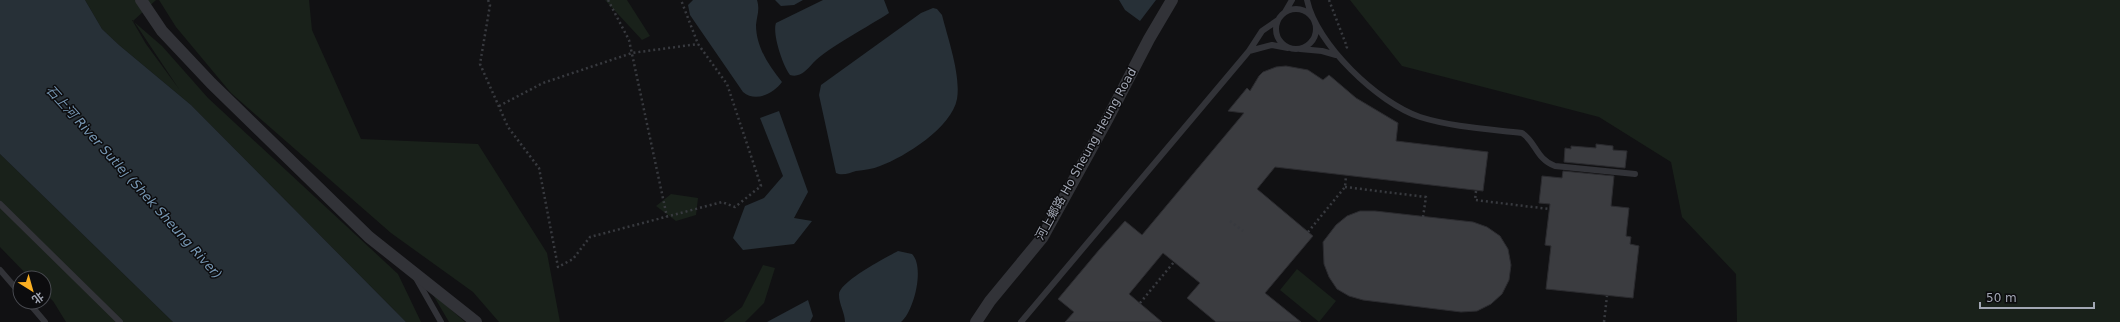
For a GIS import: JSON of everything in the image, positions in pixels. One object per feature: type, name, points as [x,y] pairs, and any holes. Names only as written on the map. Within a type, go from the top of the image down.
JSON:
[{"type":"street","points":[[141,0],[162,31],[211,83],[369,238],[476,322]]},
{"type":"street","name":"河上鄉路 Ho Sheung Heung Road","points":[[976,322],[990,301],[1042,238],[1108,118],[1149,39],[1172,0]]},
{"type":"lane","points":[[1292,0],[1280,18],[1277,27],[1280,40],[1294,49],[1309,45],[1313,40],[1316,28],[1307,0]]},
{"type":"lane","points":[[1021,322],[1249,51],[1262,31],[1291,10],[1301,10],[1309,14],[1326,41],[1350,69],[1402,110],[1442,123],[1522,133],[1547,163],[1555,166],[1635,174]]},
{"type":"lane","points":[[1249,51],[1272,45],[1294,49],[1322,50],[1338,56]]},
{"type":"lane","points":[[0,204],[120,322]]},
{"type":"lane","points":[[0,270],[12,284]]},
{"type":"lane","points":[[412,271],[441,322]]},
{"type":"lane","points":[[35,310],[45,322]]},
{"type":"path","points":[[488,0],[490,6],[480,64],[508,127],[539,168],[558,267],[573,259],[590,237],[722,202],[735,207],[761,186],[727,84],[698,44],[681,0]]},
{"type":"path","points":[[608,0],[630,40],[667,217]]},
{"type":"path","points":[[1329,0],[1347,47],[1338,56]]},
{"type":"path","points":[[499,106],[542,83],[632,53],[698,44]]},
{"type":"path","points":[[1308,232],[1345,187],[1346,176]]},
{"type":"path","points":[[1345,187],[1426,197],[1423,217]]},
{"type":"path","points":[[1476,191],[1475,200],[1549,209]]},
{"type":"path","points":[[1230,221],[1243,231]]},
{"type":"path","points":[[1140,303],[1174,262]]},
{"type":"path","points":[[1604,322],[1607,296]]},
{"type":"shaded area","points":[[85,0],[156,0],[133,21],[132,20],[146,44],[179,89],[135,22],[162,46],[208,98],[398,274],[421,322],[406,322],[191,105],[102,29]]},
{"type":"shaded area","points":[[159,0],[309,0],[312,30],[361,139],[478,144],[547,253],[560,322],[499,322],[473,292],[391,233],[231,93],[176,27]]},
{"type":"shaded area","points":[[605,0],[627,0],[650,36],[642,40]]},
{"type":"shaded area","points":[[1350,0],[2120,0],[2120,322],[1737,322],[1736,274],[1682,217],[1671,162],[1599,117],[1402,66]]},
{"type":"shaded area","points":[[0,154],[173,322],[66,322],[52,300],[52,270],[22,270],[0,247]]},
{"type":"shaded area","points":[[671,194],[698,198],[696,215],[676,221],[656,206]]},
{"type":"shaded area","points":[[763,265],[775,268],[764,303],[745,322],[723,322],[742,307]]},
{"type":"shaded area","points":[[1297,269],[1336,301],[1319,322],[1280,290]]},
{"type":"shaded area","points":[[432,293],[465,322],[449,322]]},
{"type":"water","name":"石上河 River Sutlej (Shek Sheung River)","points":[[0,0],[85,0],[102,29],[191,105],[406,322],[173,322],[0,154]]},
{"type":"water","points":[[693,0],[757,0],[758,10],[756,25],[758,41],[768,63],[782,82],[779,86],[770,93],[759,97],[753,97],[743,92],[690,15],[688,5]]},
{"type":"water","points":[[775,0],[803,0],[794,5],[781,6]]},
{"type":"water","points":[[823,0],[884,0],[889,13],[829,50],[803,73],[794,76],[790,75],[784,65],[779,50],[775,28],[776,23]]},
{"type":"water","points":[[1119,0],[1156,0],[1140,21],[1125,10]]},
{"type":"water","points":[[933,8],[937,9],[942,15],[956,68],[958,89],[957,99],[953,110],[937,130],[926,140],[902,156],[874,168],[846,174],[836,173],[819,95],[821,85],[921,13]]},
{"type":"water","points":[[779,111],[808,192],[794,218],[812,221],[794,244],[743,250],[733,238],[745,206],[764,198],[783,176],[760,118]]},
{"type":"water","points":[[898,251],[912,254],[916,260],[918,269],[914,299],[906,316],[901,322],[845,322],[839,295],[846,283],[864,270]]},
{"type":"water","points":[[808,300],[813,316],[810,322],[767,322]]},
{"type":"building","points":[[1286,66],[1308,70],[1323,80],[1329,75],[1356,98],[1398,123],[1396,141],[1488,152],[1483,191],[1275,167],[1257,189],[1313,236],[1265,293],[1301,322],[1216,322],[1187,298],[1200,283],[1163,253],[1129,294],[1162,322],[1065,322],[1074,312],[1058,299],[1099,250],[1125,221],[1142,235],[1244,113],[1228,111],[1247,88],[1250,91],[1263,72],[1276,67]]},
{"type":"building","points":[[1596,144],[1613,146],[1613,150],[1627,151],[1625,168],[1564,162],[1565,148],[1571,149],[1571,146],[1596,148]]},
{"type":"building","points":[[1563,171],[1614,176],[1611,206],[1629,208],[1626,236],[1631,237],[1630,244],[1639,246],[1633,298],[1546,289],[1551,246],[1545,245],[1550,204],[1539,203],[1542,176],[1562,178]]},
{"type":"building","points":[[1360,211],[1375,211],[1473,222],[1487,227],[1500,236],[1508,249],[1511,265],[1509,280],[1502,294],[1491,304],[1477,311],[1461,312],[1363,300],[1349,296],[1337,289],[1329,277],[1324,264],[1323,242],[1336,225],[1347,216]]}]
